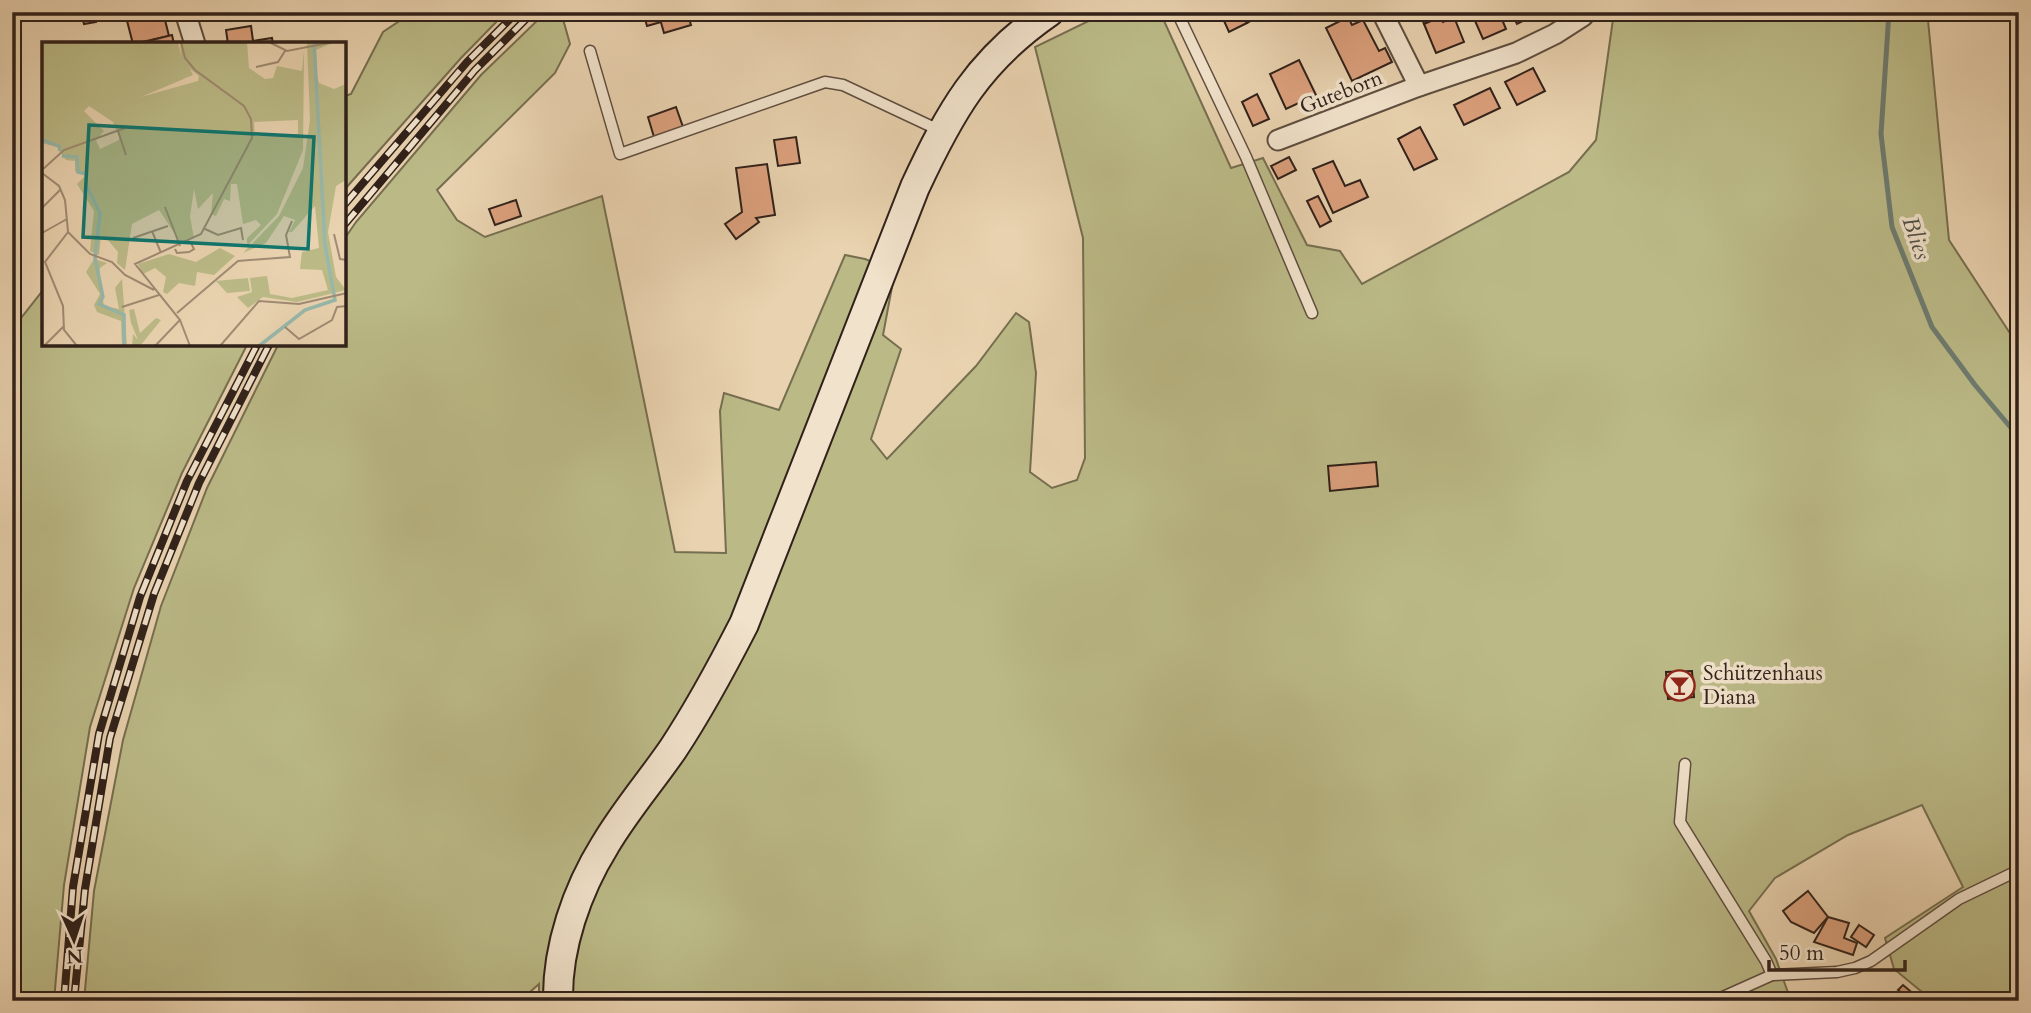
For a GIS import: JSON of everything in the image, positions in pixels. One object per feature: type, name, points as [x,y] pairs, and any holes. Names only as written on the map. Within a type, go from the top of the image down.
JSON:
[{"type":"main road","points":[[558,1001],[557,974],[565,935],[582,890],[604,845],[709,693],[744,624],[915,187],[942,131],[971,83],[996,55],[1019,33],[1049,12]]},
{"type":"street","points":[[185,12],[194,42]]},
{"type":"street","name":"Guteborn","points":[[1382,12],[1419,86]]},
{"type":"street","name":"Guteborn","points":[[1278,140],[1419,86],[1516,53],[1555,34],[1583,16]]},
{"type":"lane","points":[[1177,12],[1246,157],[1311,313]]},
{"type":"lane","points":[[590,51],[620,154],[825,82],[843,85],[942,131]]},
{"type":"lane","points":[[1685,764],[1680,822],[1772,975]]},
{"type":"lane","points":[[1714,1001],[1772,975],[1837,972],[1855,968],[1871,961],[1959,899],[2019,870]]},
{"type":"shaded area","points":[[413,12],[506,12],[461,58],[346,188],[346,96],[351,94],[383,32]]},
{"type":"shaded area","points":[[546,12],[561,12],[570,44],[555,73],[437,190],[457,220],[485,237],[602,196],[675,552],[726,553],[720,411],[724,393],[779,410],[845,255],[865,259],[895,271],[883,335],[901,349],[871,439],[887,459],[976,366],[1016,313],[1029,322],[1036,373],[1030,472],[1052,488],[1077,480],[1085,458],[1083,238],[1035,47],[1107,12],[1160,12],[1231,168],[1263,158],[1307,245],[1340,251],[1362,284],[1569,172],[1596,140],[1614,12],[1851,12],[1874,20],[1875,12],[1935,12],[1928,20],[1949,240],[2019,347],[2019,1001],[1933,1001],[1894,969],[1885,938],[1963,887],[1922,805],[1848,835],[1775,878],[1749,911],[1776,959],[1791,1001],[539,1001],[539,984],[530,992],[444,1001],[84,1001],[94,891],[123,740],[161,606],[207,488],[278,346],[346,346],[346,237],[481,75]]},
{"type":"shaded area","points":[[42,292],[42,346],[246,346],[182,473],[134,588],[90,727],[64,885],[54,1001],[12,1001],[14,327]]},
{"type":"building","points":[[163,12],[169,36],[132,42],[125,13]]},
{"type":"building","points":[[229,12],[252,12],[253,17],[231,21]]},
{"type":"building","points":[[643,12],[658,12],[661,22],[647,26]]},
{"type":"building","points":[[658,12],[687,12],[691,25],[664,33]]},
{"type":"building","points":[[1220,12],[1241,12],[1247,23],[1229,32]]},
{"type":"building","points":[[1241,12],[1268,12],[1247,23]]},
{"type":"building","points":[[1438,12],[1440,17],[1424,24],[1420,13]]},
{"type":"building","points":[[1499,12],[1506,29],[1483,39],[1472,14]]},
{"type":"building","points":[[1511,12],[1521,12],[1525,20],[1517,24]]},
{"type":"building","points":[[94,13],[96,22],[84,24],[82,16]]},
{"type":"building","points":[[1348,17],[1352,25],[1363,20],[1379,51],[1385,48],[1392,62],[1352,81],[1326,28]]},
{"type":"building","points":[[1440,17],[1443,22],[1454,17],[1464,42],[1436,53],[1424,24]]},
{"type":"building","points":[[251,26],[253,41],[272,38],[273,42],[228,42],[226,30]]},
{"type":"building","points":[[172,35],[174,42],[152,42]]},
{"type":"building","points":[[1299,60],[1316,95],[1286,109],[1270,74]]},
{"type":"building","points":[[1533,68],[1545,91],[1517,105],[1505,82]]},
{"type":"building","points":[[1490,88],[1500,108],[1464,125],[1454,105]]},
{"type":"building","points":[[1257,94],[1269,119],[1253,126],[1242,102]]},
{"type":"building","points":[[676,107],[683,127],[654,137],[648,117]]},
{"type":"building","points":[[1420,127],[1437,159],[1414,170],[1398,139]]},
{"type":"building","points":[[796,137],[800,163],[778,166],[774,140]]},
{"type":"building","points":[[1289,157],[1296,170],[1278,179],[1271,166]]},
{"type":"building","points":[[1333,161],[1345,186],[1360,180],[1368,197],[1333,213],[1313,169]]},
{"type":"building","points":[[767,164],[775,215],[756,218],[759,222],[736,239],[725,224],[742,212],[736,168]]},
{"type":"building","points":[[1318,196],[1331,221],[1320,227],[1307,201]]},
{"type":"building","points":[[516,200],[521,216],[495,225],[489,209]]},
{"type":"building","points":[[1376,462],[1378,486],[1330,491],[1328,466]]},
{"type":"building","name":"Schützenhaus Diana","points":[[1692,671],[1694,697],[1668,699],[1666,672]]},
{"type":"building","points":[[1808,891],[1828,917],[1814,933],[1791,922],[1783,911]]},
{"type":"building","points":[[1828,917],[1849,923],[1844,938],[1857,943],[1853,955],[1814,942]]},
{"type":"building","points":[[1859,925],[1874,935],[1866,947],[1851,937]]},
{"type":"building","points":[[1903,985],[1916,996],[1913,1001],[1898,990]]},
{"type":"waterway","name":"Blies","points":[[1889,12],[1881,134],[1892,227],[1932,327],[2012,429],[2019,442]]},
{"type":"waterway","name":"Blies","points":[[2019,530],[2014,541],[2019,551]]},
{"type":"railway","points":[[346,203],[467,62],[517,12]]},
{"type":"railway","points":[[346,223],[475,70],[533,12]]},
{"type":"railway","points":[[64,1001],[73,887],[99,734],[140,597],[187,481],[256,346]]},
{"type":"railway","points":[[74,1001],[85,889],[110,738],[154,594],[199,483],[268,346]]},
{"type":"place","name":"Schützenhaus Diana","points":[[1680,685]]}]
